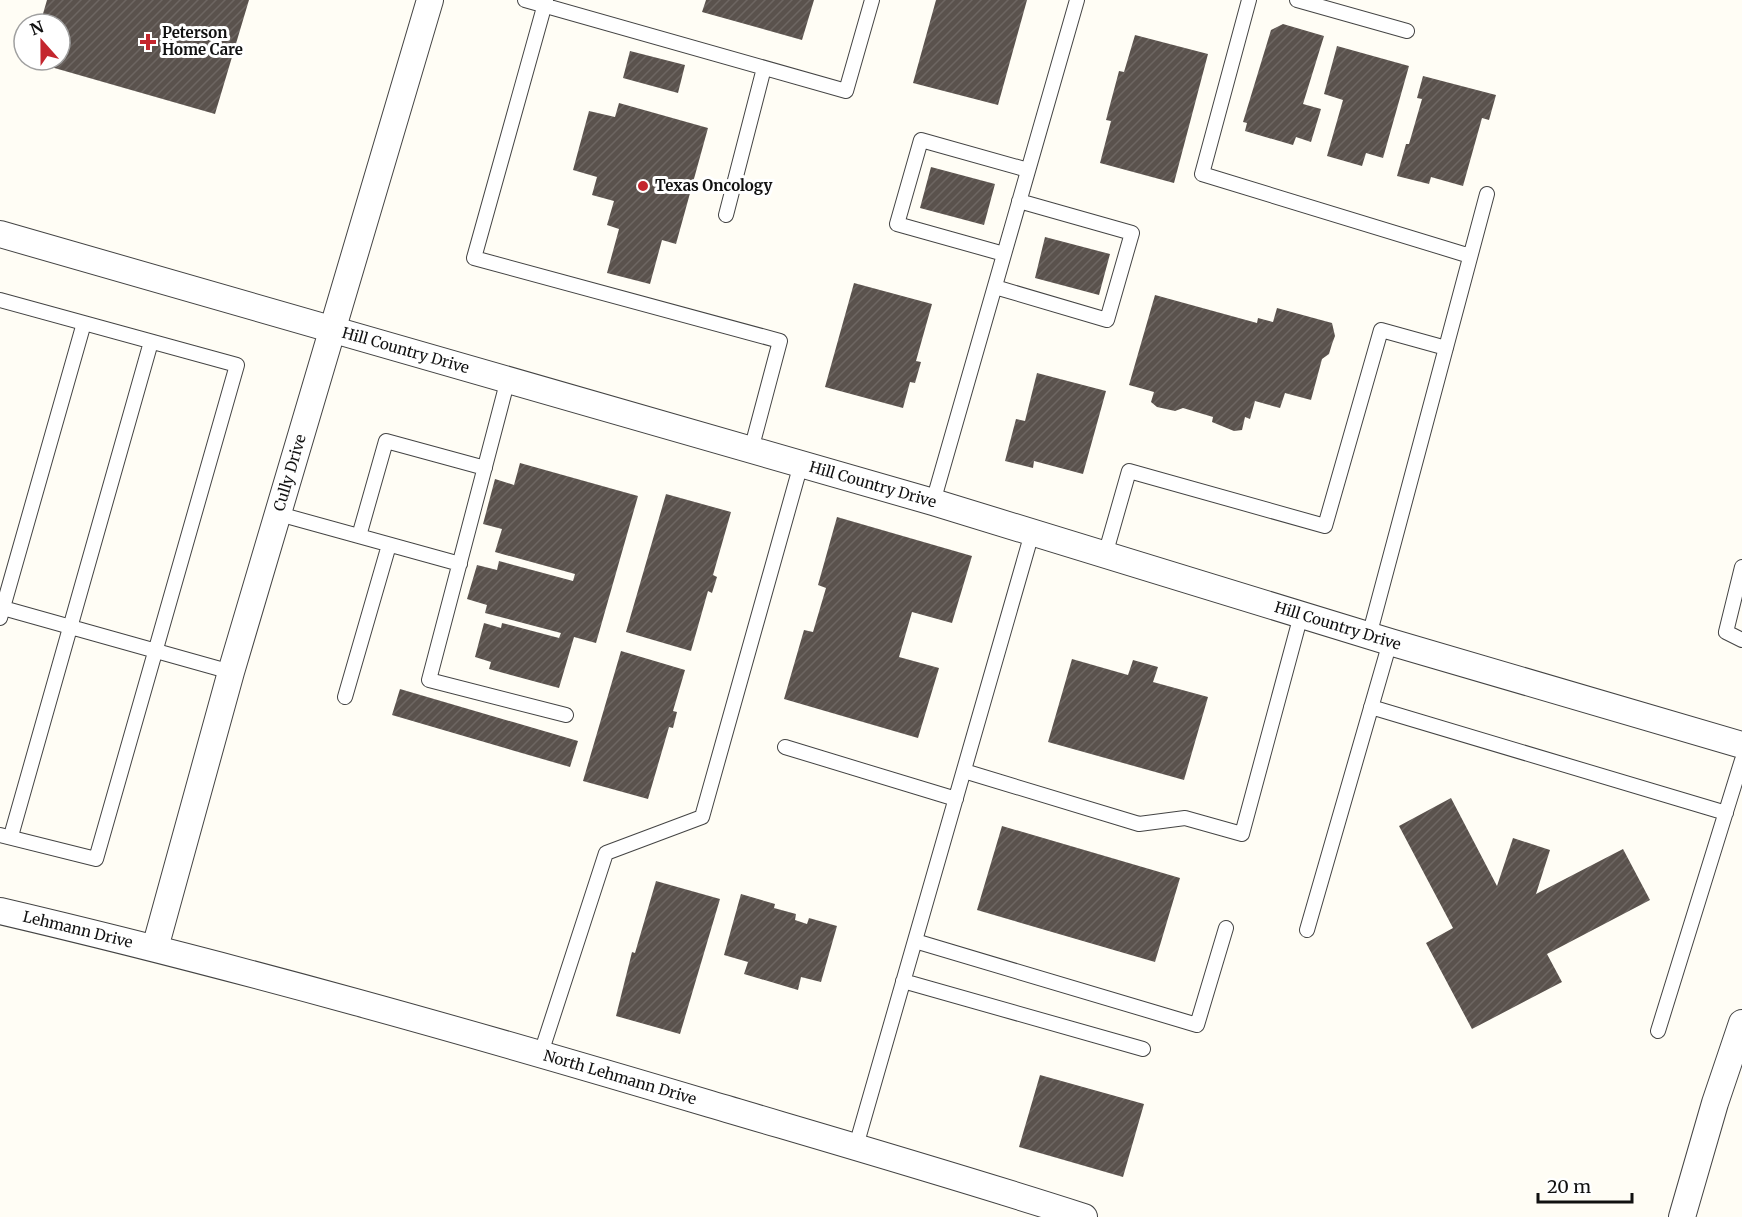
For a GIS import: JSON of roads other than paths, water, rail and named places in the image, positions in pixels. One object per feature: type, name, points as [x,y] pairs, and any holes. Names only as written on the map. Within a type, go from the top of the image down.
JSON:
[{"type":"street","name":"Cully Drive","points":[[155,948],[231,672],[430,0]]},
{"type":"street","name":"Hill Country Drive","points":[[0,234],[933,502],[1379,639],[1742,745]]},
{"type":"street","name":"Lehmann Drive","points":[[0,911],[155,948]]},
{"type":"street","name":"North Lehmann Drive","points":[[155,948],[541,1053],[856,1146],[1084,1217]]},
{"type":"street","points":[[1682,1217],[1742,1023]]},
{"type":"lane","points":[[525,0],[545,3],[846,91],[872,0]]},
{"type":"lane","points":[[933,502],[1077,0]]},
{"type":"lane","points":[[1250,0],[1202,174],[1470,256]]},
{"type":"lane","points":[[1297,0],[1407,31]]},
{"type":"lane","points":[[545,3],[474,258],[780,341],[750,450]]},
{"type":"lane","points":[[726,214],[764,68]]},
{"type":"lane","points":[[1004,254],[897,224],[921,140],[1028,170]]},
{"type":"lane","points":[[1307,930],[1371,707],[1379,639],[1446,348],[1487,195]]},
{"type":"lane","points":[[995,287],[1107,320],[1132,233],[1019,201]]},
{"type":"lane","points":[[0,300],[237,365],[96,860],[5,835],[70,627],[151,342]]},
{"type":"lane","points":[[84,323],[1,613],[70,627],[231,672]]},
{"type":"lane","points":[[1105,555],[1129,471],[1325,526],[1381,330],[1446,348]]},
{"type":"lane","points":[[508,379],[429,680],[566,715]]},
{"type":"lane","points":[[359,536],[386,441],[485,468]]},
{"type":"lane","points":[[541,1053],[606,853],[702,817],[801,464]]},
{"type":"lane","points":[[279,514],[459,564]]},
{"type":"lane","points":[[856,1146],[1032,532]]},
{"type":"lane","points":[[345,697],[389,544]]},
{"type":"lane","points":[[1742,567],[1726,632],[1742,640]]},
{"type":"lane","points":[[963,771],[1139,824],[1185,818],[1242,834],[1301,615]]},
{"type":"lane","points":[[1371,707],[1726,813]]},
{"type":"lane","points":[[785,747],[956,799]]},
{"type":"lane","points":[[1658,1031],[1742,760]]},
{"type":"lane","points":[[915,941],[1197,1025],[1226,928]]},
{"type":"lane","points":[[903,981],[1143,1049]]},
{"type":"place","name":"Peterson Home Care","points":[[148,42]]},
{"type":"place","name":"Texas Oncology","points":[[643,186]]}]
